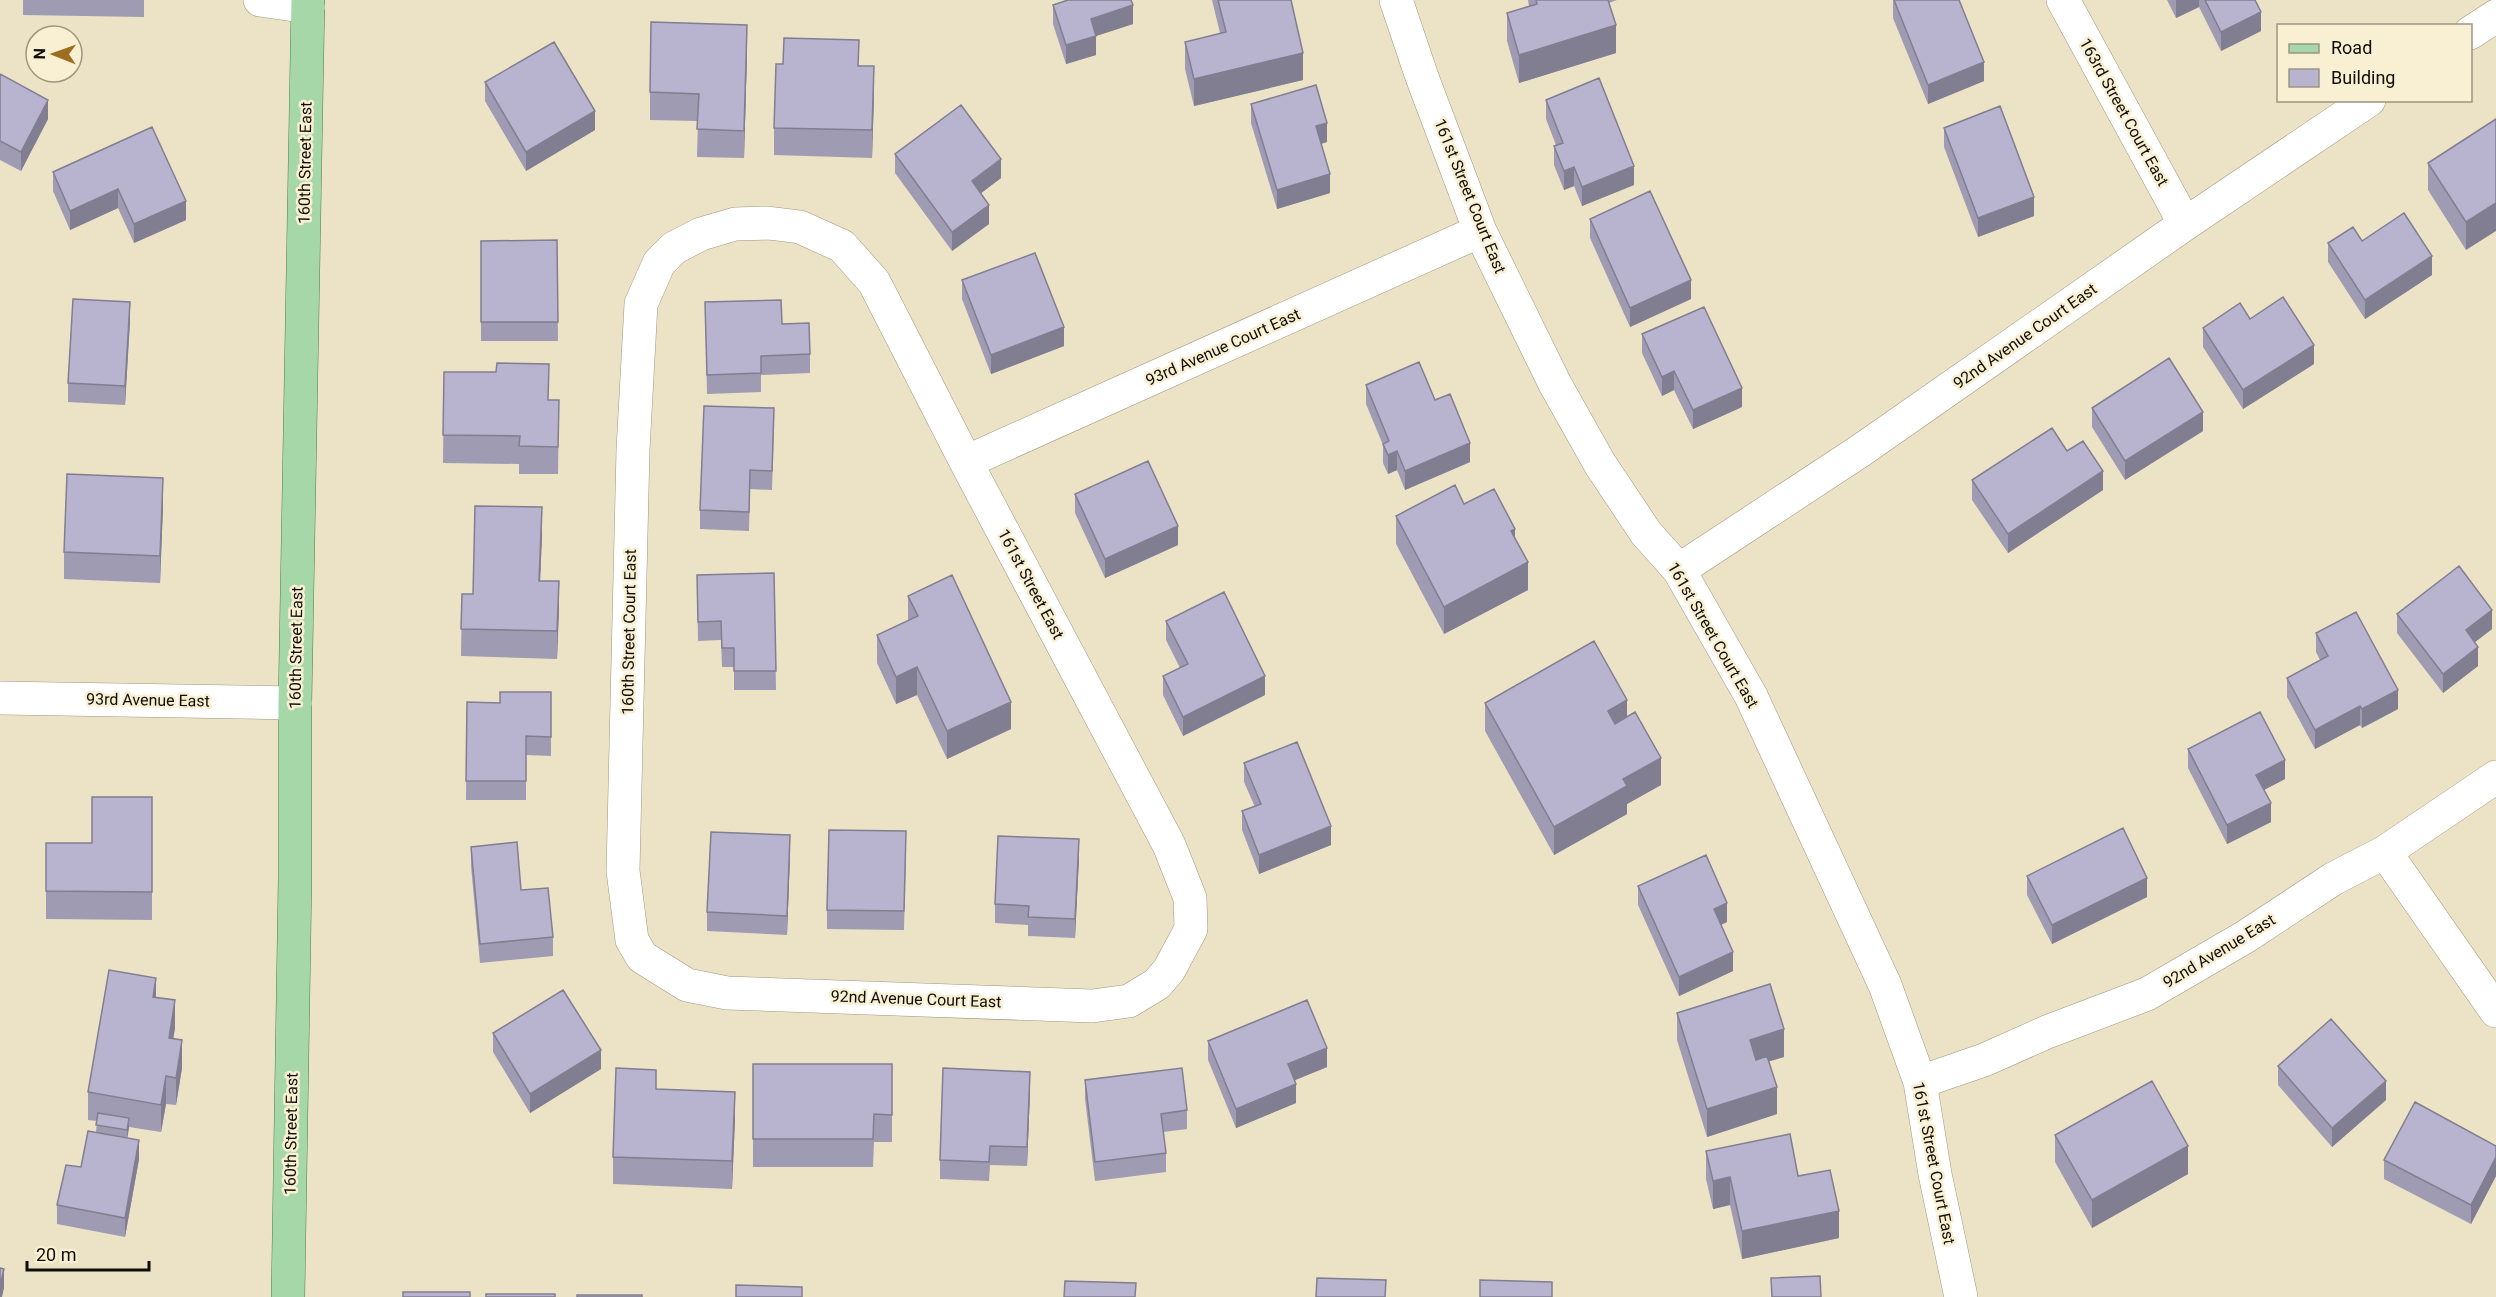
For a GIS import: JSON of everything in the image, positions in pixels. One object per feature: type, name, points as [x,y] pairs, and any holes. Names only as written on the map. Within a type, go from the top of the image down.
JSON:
[{"type":"main road","name":"160th Street East","points":[[288,1297],[295,879],[295,703],[308,4]]},
{"type":"street","points":[[260,0],[308,4]]},
{"type":"street","name":"161st Street Court East","points":[[1396,0],[1422,77],[1480,231],[1555,384],[1600,464],[1646,533],[1679,570],[1751,696],[1885,985],[1920,1082],[1935,1174],[1961,1297]]},
{"type":"street","name":"163rd Street Court East","points":[[2063,0],[2186,224]]},
{"type":"street","points":[[2472,32],[2496,16]]},
{"type":"street","name":"92nd Avenue Court East","points":[[1679,570],[1860,451],[2186,224],[2367,102]]},
{"type":"street","name":"160th Street Court East","points":[[642,957],[632,940],[623,871],[633,450],[641,304],[659,263],[674,248],[701,234],[735,224],[768,223],[800,227],[823,236]]},
{"type":"street","name":"93rd Avenue Court East","points":[[966,462],[1480,231]]},
{"type":"street","name":"161st Street East","points":[[823,236],[842,246],[874,282],[966,462],[1169,845],[1190,898],[1191,929],[1179,953]]},
{"type":"street","name":"93rd Avenue East","points":[[0,698],[295,703]]},
{"type":"street","name":"92nd Avenue East","points":[[1920,1082],[1984,1060],[2047,1032],[2147,994],[2245,937],[2333,879],[2385,852],[2496,777]]},
{"type":"street","points":[[2385,852],[2496,1011]]},
{"type":"street","name":"92nd Avenue Court East","points":[[642,957],[687,985],[727,993],[1092,1006],[1130,1000],[1157,984],[1179,953]]},
{"type":"building","points":[[1068,0],[1131,0],[1133,5],[1091,19],[1096,36],[1066,45],[1053,5]]},
{"type":"building","points":[[1218,0],[1291,0],[1303,53],[1194,79],[1185,42],[1226,32]]},
{"type":"building","points":[[1536,0],[1608,0],[1616,25],[1519,55],[1507,13],[1537,4]]},
{"type":"building","points":[[1894,0],[1959,0],[1984,62],[1928,85]]},
{"type":"building","points":[[2205,0],[2255,0],[2261,12],[2221,32]]},
{"type":"building","points":[[651,22],[747,25],[744,131],[697,129],[699,94],[650,92]]},
{"type":"building","points":[[784,38],[859,40],[858,66],[874,66],[872,130],[774,128],[776,64],[783,64]]},
{"type":"building","points":[[554,42],[595,111],[526,152],[485,82]]},
{"type":"building","points":[[0,74],[48,100],[21,152],[0,141]]},
{"type":"building","points":[[1599,78],[1634,166],[1582,187],[1574,167],[1564,171],[1554,146],[1563,143],[1546,100]]},
{"type":"building","points":[[1316,85],[1327,123],[1316,126],[1330,174],[1277,190],[1251,104]]},
{"type":"building","points":[[961,105],[1001,159],[972,181],[989,205],[952,232],[895,154]]},
{"type":"building","points":[[2000,106],[2034,197],[1978,218],[1944,128]]},
{"type":"building","points":[[2496,119],[2496,203],[2466,222],[2428,163]]},
{"type":"building","points":[[152,127],[186,201],[134,224],[118,189],[70,211],[53,172]]},
{"type":"building","points":[[1650,191],[1691,280],[1630,308],[1590,219]]},
{"type":"building","points":[[2404,213],[2432,256],[2365,300],[2328,243],[2353,227],[2362,241]]},
{"type":"building","points":[[557,240],[558,322],[481,322],[481,241]]},
{"type":"building","points":[[1035,253],[1064,327],[991,355],[962,280]]},
{"type":"building","points":[[2283,297],[2314,345],[2243,390],[2203,328],[2240,303],[2250,319]]},
{"type":"building","points":[[73,299],[130,302],[125,386],[68,383]]},
{"type":"building","points":[[781,300],[782,324],[809,323],[810,354],[761,356],[761,373],[707,375],[705,302]]},
{"type":"building","points":[[1704,307],[1742,388],[1693,410],[1674,371],[1662,377],[1642,334]]},
{"type":"building","points":[[2169,358],[2203,412],[2125,461],[2092,408]]},
{"type":"building","points":[[1419,362],[1435,400],[1450,394],[1470,443],[1405,471],[1397,451],[1388,455],[1383,444],[1389,441],[1366,385]]},
{"type":"building","points":[[497,363],[549,364],[548,400],[559,400],[558,447],[519,446],[520,436],[443,435],[444,372],[496,372]]},
{"type":"building","points":[[704,406],[774,408],[772,471],[750,470],[749,512],[700,510]]},
{"type":"building","points":[[2052,428],[2067,451],[2083,441],[2103,471],[2008,534],[1972,480]]},
{"type":"building","points":[[1148,461],[1178,526],[1105,559],[1075,494]]},
{"type":"building","points":[[67,474],[163,478],[160,556],[64,552]]},
{"type":"building","points":[[1455,485],[1464,504],[1494,489],[1515,529],[1511,531],[1528,562],[1444,607],[1396,516]]},
{"type":"building","points":[[475,506],[542,507],[539,581],[559,581],[557,631],[461,629],[462,594],[473,594]]},
{"type":"building","points":[[2459,566],[2492,610],[2466,630],[2478,647],[2443,674],[2397,614]]},
{"type":"building","points":[[774,573],[776,671],[734,671],[734,648],[722,648],[721,621],[698,622],[697,575]]},
{"type":"building","points":[[952,575],[1011,702],[947,731],[917,667],[896,677],[877,635],[918,616],[908,596]]},
{"type":"building","points":[[1224,592],[1265,676],[1183,717],[1163,676],[1188,664],[1166,621]]},
{"type":"building","points":[[2356,612],[2398,690],[2362,709],[2360,706],[2315,730],[2287,678],[2328,656],[2316,633]]},
{"type":"building","points":[[1594,641],[1627,700],[1608,711],[1615,724],[1635,712],[1661,758],[1623,779],[1627,786],[1554,827],[1485,703]]},
{"type":"building","points":[[500,692],[551,692],[551,737],[526,736],[526,781],[466,781],[467,702],[500,703]]},
{"type":"building","points":[[2260,712],[2285,760],[2256,775],[2271,803],[2227,825],[2188,749]]},
{"type":"building","points":[[1297,742],[1331,826],[1259,855],[1242,811],[1261,804],[1244,763]]},
{"type":"building","points":[[92,797],[152,797],[152,892],[46,891],[46,843],[92,843]]},
{"type":"building","points":[[2123,828],[2147,878],[2052,925],[2027,876]]},
{"type":"building","points":[[829,830],[906,831],[904,911],[827,910]]},
{"type":"building","points":[[711,832],[790,835],[787,916],[707,912]]},
{"type":"building","points":[[998,836],[1079,839],[1075,919],[1028,917],[1029,906],[995,904]]},
{"type":"building","points":[[517,842],[521,890],[548,888],[553,937],[480,944],[471,847]]},
{"type":"building","points":[[1706,855],[1727,903],[1714,909],[1733,952],[1679,977],[1638,886]]},
{"type":"building","points":[[109,970],[156,978],[153,997],[175,1000],[169,1038],[182,1040],[176,1078],[166,1076],[161,1105],[88,1092]]},
{"type":"building","points":[[1770,984],[1784,1029],[1750,1040],[1756,1060],[1767,1056],[1777,1087],[1707,1109],[1677,1013]]},
{"type":"building","points":[[563,990],[601,1050],[530,1094],[493,1033]]},
{"type":"building","points":[[1307,1000],[1327,1048],[1288,1064],[1296,1084],[1236,1109],[1208,1041]]},
{"type":"building","points":[[2331,1019],[2386,1081],[2332,1128],[2278,1066]]},
{"type":"building","points":[[753,1064],[892,1064],[892,1115],[874,1114],[873,1139],[753,1139]]},
{"type":"building","points":[[616,1068],[656,1070],[656,1089],[735,1092],[732,1161],[613,1157]]},
{"type":"building","points":[[943,1068],[1030,1072],[1027,1147],[990,1146],[989,1162],[940,1160]]},
{"type":"building","points":[[1182,1068],[1187,1110],[1161,1114],[1166,1153],[1095,1162],[1085,1080]]},
{"type":"building","points":[[2152,1081],[2188,1146],[2092,1200],[2055,1135]]},
{"type":"building","points":[[2415,1102],[2496,1146],[2496,1157],[2471,1205],[2384,1160]]},
{"type":"building","points":[[98,1113],[129,1118],[127,1130],[96,1125]]},
{"type":"building","points":[[88,1131],[139,1140],[125,1218],[57,1205],[66,1165],[81,1167]]},
{"type":"building","points":[[1790,1134],[1798,1176],[1830,1170],[1839,1211],[1742,1231],[1730,1177],[1713,1181],[1706,1151]]},
{"type":"building","points":[[0,1268],[4,1269],[0,1286]]},
{"type":"building","points":[[1820,1276],[1821,1297],[1772,1297],[1771,1278]]},
{"type":"building","points":[[1317,1278],[1386,1280],[1385,1297],[1316,1297]]},
{"type":"building","points":[[1480,1280],[1552,1282],[1552,1297],[1480,1297]]},
{"type":"building","points":[[1065,1281],[1136,1283],[1135,1297],[1064,1297]]},
{"type":"building","points":[[736,1285],[802,1287],[802,1297],[736,1297]]},
{"type":"building","points":[[403,1292],[470,1292],[470,1297],[403,1297]]},
{"type":"building","points":[[486,1294],[555,1294],[555,1297],[486,1297]]},
{"type":"building","points":[[577,1295],[642,1295],[642,1297],[577,1297]]}]
